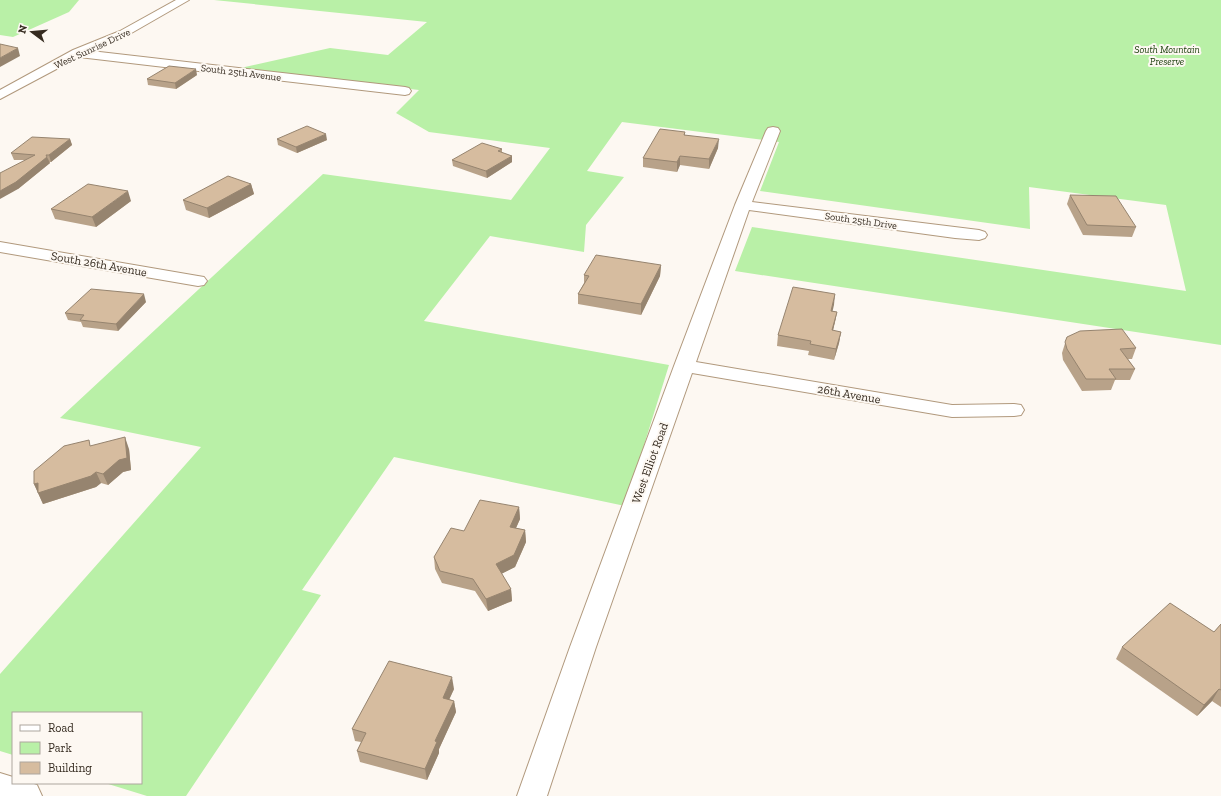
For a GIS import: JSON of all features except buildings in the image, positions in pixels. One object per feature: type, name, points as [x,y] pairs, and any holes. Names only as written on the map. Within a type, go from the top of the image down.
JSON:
[{"type":"street","name":"West Sunrise Drive","points":[[0,95],[78,53],[124,33],[184,0]]},
{"type":"street","name":"South 25th Avenue","points":[[78,53],[405,91]]},
{"type":"street","name":"West Elliot Road","points":[[532,796],[583,647],[684,366],[743,205],[773,131]]},
{"type":"street","name":"South 25th Drive","points":[[743,205],[979,235]]},
{"type":"street","name":"South 26th Avenue","points":[[0,247],[198,281]]},
{"type":"street","name":"26th Avenue","points":[[684,366],[952,411],[1014,410]]},
{"type":"street","points":[[0,788],[26,796]]},
{"type":"green space","points":[[0,0],[79,0],[69,12],[13,37],[0,35]]},
{"type":"green space","name":"South Mountain Preserve","points":[[214,0],[1221,0],[1221,345],[735,271],[752,227],[1186,291],[1166,205],[1029,187],[1030,229],[760,191],[779,142],[622,122],[587,171],[624,177],[586,225],[584,252],[490,236],[424,321],[669,365],[625,506],[394,457],[302,590],[321,595],[186,796],[147,796],[108,784],[142,784],[142,712],[12,712],[12,755],[0,751],[0,674],[201,447],[60,418],[323,174],[511,200],[550,148],[429,132],[396,113],[419,90],[236,69],[330,48],[388,55],[427,22]]}]
